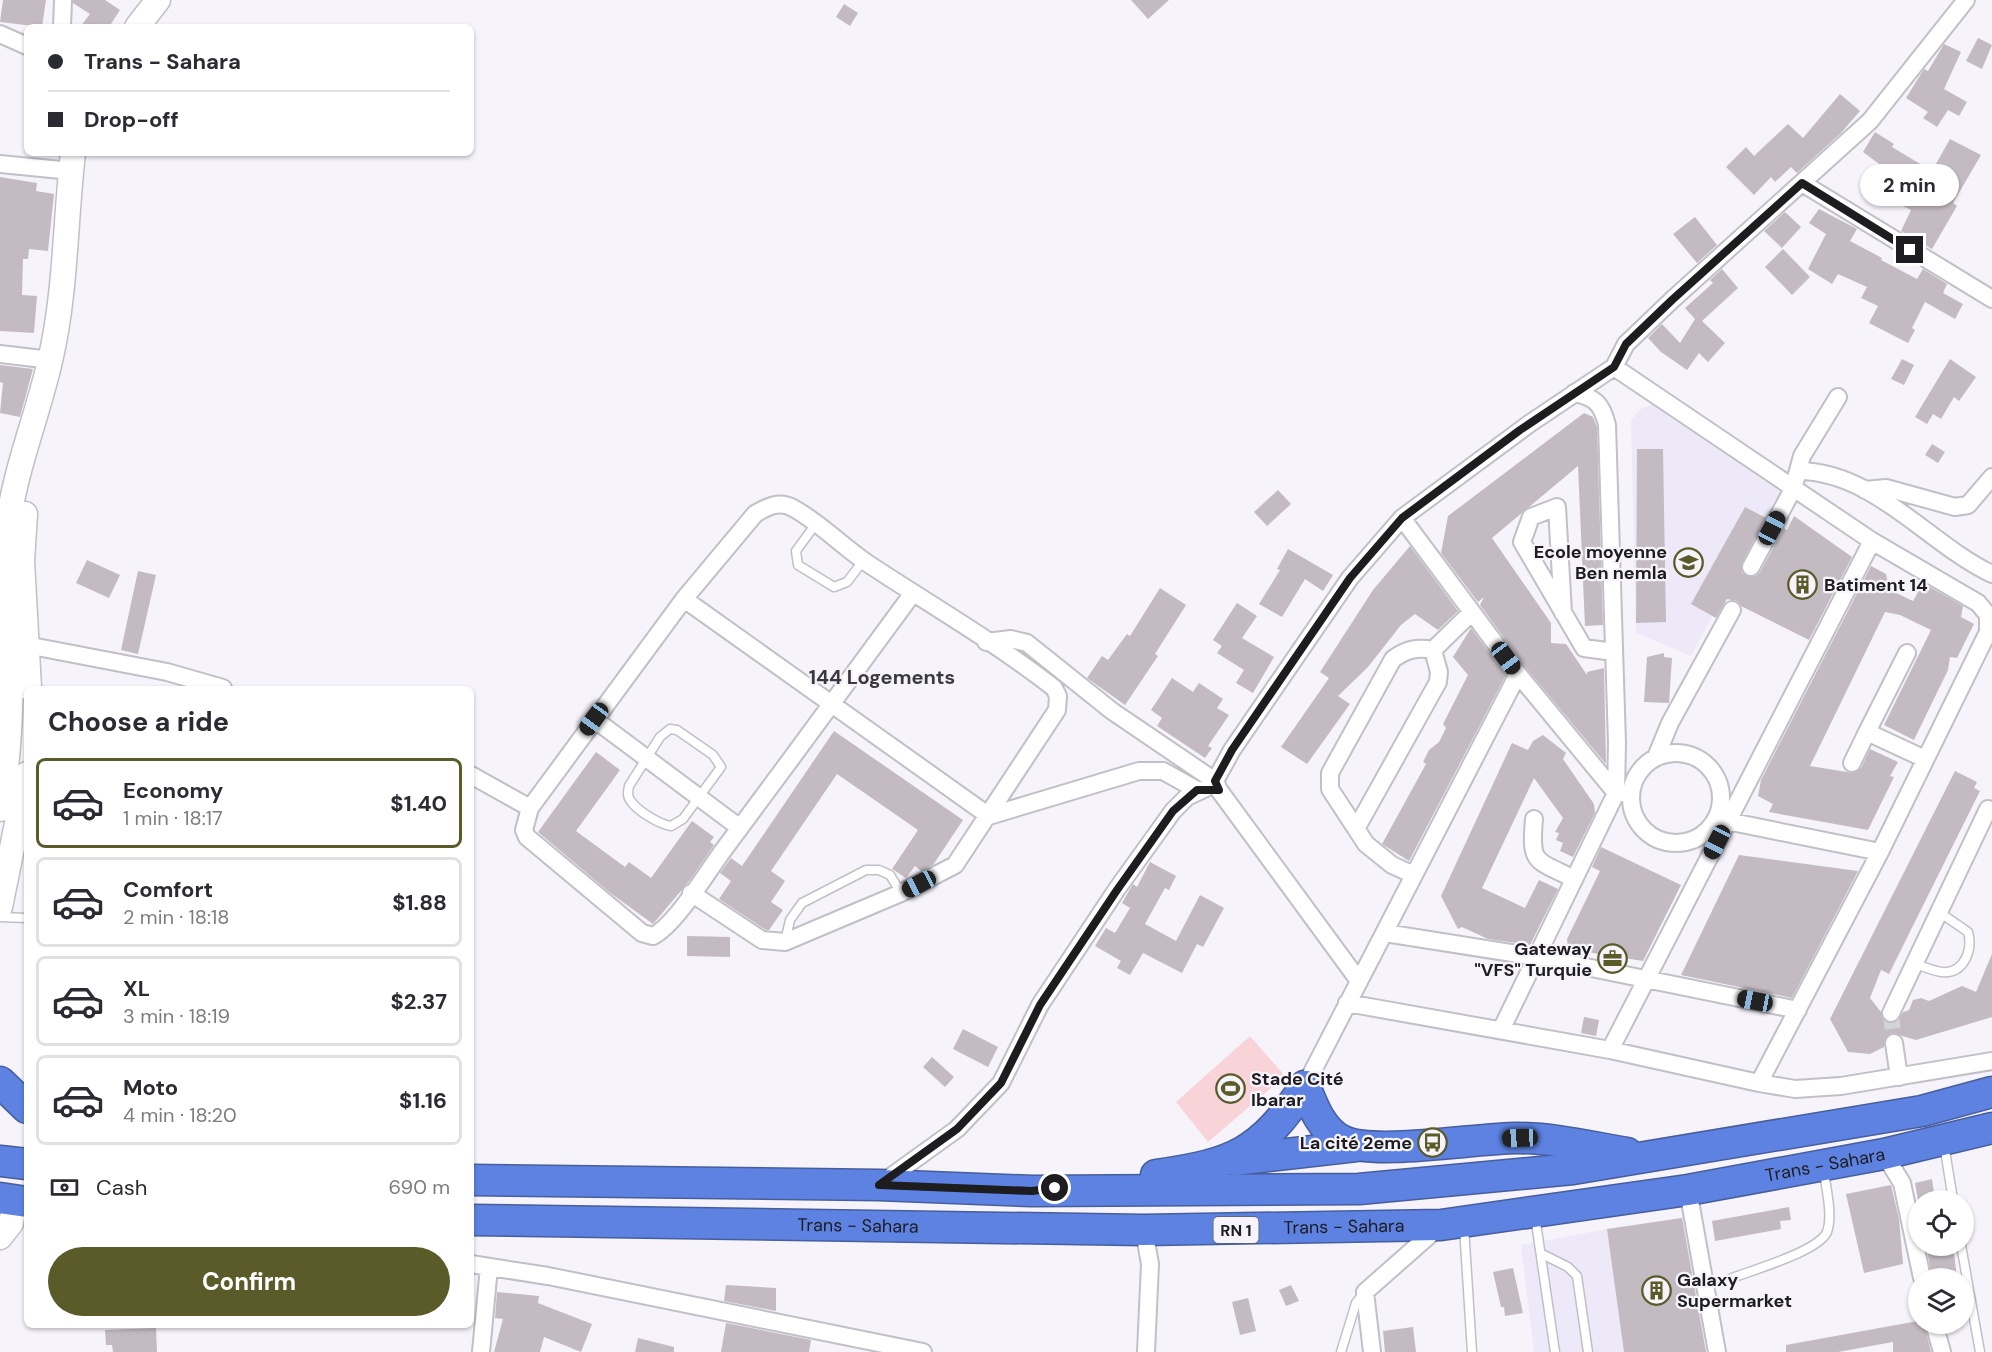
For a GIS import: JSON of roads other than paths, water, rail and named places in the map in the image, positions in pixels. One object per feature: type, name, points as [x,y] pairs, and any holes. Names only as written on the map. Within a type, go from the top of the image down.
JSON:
[{"type":"highway","points":[[0,1082],[24,1105]]},
{"type":"highway","points":[[1305,1086],[1315,1112],[1326,1127],[1341,1141],[1356,1146]]},
{"type":"highway","points":[[1229,1161],[1250,1150],[1273,1130],[1305,1086]]},
{"type":"highway","name":"Trans - Sahara","points":[[474,1180],[879,1185],[1032,1191],[1359,1189],[1573,1169],[1922,1111],[1992,1092]]},
{"type":"highway","name":"Trans - Sahara","points":[[474,1220],[1144,1230],[1452,1223],[1688,1190],[1884,1154],[1992,1128]]},
{"type":"highway","points":[[1032,1191],[1195,1170],[1229,1161],[1356,1146],[1395,1146],[1520,1138],[1554,1140],[1650,1157]]},
{"type":"highway","points":[[0,1161],[24,1164]]},
{"type":"main road","points":[[122,24],[140,0]]},
{"type":"main road","points":[[139,24],[158,0]]},
{"type":"main road","points":[[0,809],[8,767],[19,644],[23,529],[35,467],[63,363],[73,307],[87,156]]},
{"type":"main road","points":[[19,644],[2,560],[17,479],[51,360],[59,311],[72,162]]},
{"type":"main road","points":[[0,907],[24,789]]},
{"type":"main road","points":[[0,1237],[11,1223],[14,1200]]},
{"type":"street","points":[[62,24],[63,0]]},
{"type":"street","points":[[1217,785],[1232,750],[1350,578],[1402,518],[1574,393],[1614,367],[1626,344],[1870,121],[1966,0]]},
{"type":"street","points":[[0,34],[24,45]]},
{"type":"street","points":[[0,164],[72,162]]},
{"type":"street","points":[[1802,183],[1992,299]]},
{"type":"street","points":[[0,354],[51,360]]},
{"type":"street","points":[[1614,367],[1872,541],[1978,603],[1988,615],[1988,632],[1880,852],[1759,1083]]},
{"type":"street","points":[[1574,393],[1590,396],[1603,407],[1607,424],[1618,773],[1637,821],[1646,832],[1658,840],[1672,844],[1686,843],[1700,837],[1722,820],[1880,852]]},
{"type":"street","points":[[1751,567],[1793,489],[1802,456],[1838,397]]},
{"type":"street","points":[[1798,471],[1814,471],[1838,477],[1865,490],[1992,574]]},
{"type":"street","points":[[1865,490],[1886,488],[1955,507],[1968,505],[1992,477]]},
{"type":"street","points":[[691,893],[762,940],[785,942],[901,893],[955,865],[1057,710],[1058,696],[1054,688],[913,593],[864,561],[792,507],[770,504],[755,514],[684,599],[530,808],[524,831],[527,837],[642,933],[653,936],[664,931],[691,893],[913,593]]},
{"type":"street","points":[[1563,613],[1557,507],[1530,517],[1522,542],[1563,613],[1584,648],[1614,652]]},
{"type":"street","points":[[1402,518],[1518,674],[1624,793]]},
{"type":"street","points":[[1610,1050],[1647,980],[1722,820],[1872,541]]},
{"type":"street","points":[[684,599],[989,816]]},
{"type":"street","points":[[1656,757],[1670,723],[1732,610]]},
{"type":"street","points":[[1433,650],[1472,612]]},
{"type":"street","points":[[986,642],[1011,639],[1027,643],[1112,711],[1217,785],[1359,981]]},
{"type":"street","points":[[19,644],[167,672],[216,686]]},
{"type":"street","points":[[1414,875],[1392,865],[1366,844],[1330,789],[1329,773],[1393,659],[1405,650],[1420,648],[1433,650]]},
{"type":"street","points":[[1356,829],[1438,682],[1439,672],[1433,650]]},
{"type":"street","points":[[1852,763],[1906,653]]},
{"type":"street","points":[[1305,1086],[1518,674]]},
{"type":"street","points":[[594,719],[740,828]]},
{"type":"street","points":[[1867,732],[1925,759]]},
{"type":"street","points":[[1501,1030],[1574,879],[1624,793],[1644,766],[1656,757],[1671,753],[1687,754],[1702,760],[1713,771],[1720,785],[1722,820]]},
{"type":"street","points":[[989,816],[1139,771],[1163,771],[1197,790]]},
{"type":"street","points":[[474,778],[530,808]]},
{"type":"street","points":[[879,1185],[957,1129],[1001,1083],[1040,1005],[1173,811],[1197,790],[1217,785]]},
{"type":"street","points":[[1891,1013],[1988,809]]},
{"type":"street","points":[[1534,819],[1531,850],[1536,860],[1574,879]]},
{"type":"street","points":[[1385,933],[1537,957],[1797,1010]]},
{"type":"street","points":[[1347,1003],[1610,1050],[1795,1089],[1841,1086],[1992,1061]]},
{"type":"street","points":[[1893,1043],[1899,1077]]},
{"type":"street","points":[[1884,1154],[1902,1183],[1920,1268]]},
{"type":"street","points":[[1688,1190],[1717,1352]]},
{"type":"street","points":[[1372,1352],[1365,1292],[1452,1223]]},
{"type":"street","points":[[1144,1230],[1150,1264],[1146,1352]]},
{"type":"street","points":[[474,1264],[548,1276],[923,1352]]},
{"type":"street","points":[[481,1352],[489,1267]]},
{"type":"street","points":[[1937,1334],[1942,1352]]},
{"type":"lane","points":[[815,525],[796,551],[798,565],[834,587],[847,582],[864,561]]},
{"type":"lane","points":[[670,729],[677,730],[719,761],[719,772],[683,819],[671,826],[663,825],[630,801],[628,795],[629,786],[646,759],[660,737],[670,729]]},
{"type":"lane","points":[[785,942],[790,920],[802,903],[866,870],[879,870],[890,875],[901,893]]},
{"type":"lane","points":[[1914,964],[1941,972],[1951,971],[1961,965],[1969,954],[1971,942],[1968,932],[1939,912]]},
{"type":"lane","points":[[0,917],[24,918]]},
{"type":"lane","points":[[1943,1140],[1951,1190]]},
{"type":"lane","points":[[1732,1278],[1817,1245],[1827,1232],[1829,1215],[1823,1165]]},
{"type":"lane","points":[[1534,1212],[1555,1352]]},
{"type":"lane","points":[[1452,1223],[1472,1352]]},
{"type":"lane","points":[[1542,1254],[1568,1267],[1577,1276],[1588,1352]]},
{"type":"lane","points":[[1963,1256],[1980,1352]]},
{"type":"lane","points":[[1341,1352],[1356,1304],[1365,1292]]},
{"type":"tunnel","points":[[1891,1013],[1894,1043]]},
{"type":"place","name":"Ecole moyenne Ben nemla","points":[[1688,562]]},
{"type":"place","name":"Batiment 14","points":[[1803,585]]},
{"type":"place","name":"Gateway \"VFS\" Turquie","points":[[1613,959]]},
{"type":"place","name":"Stade Cité Ibarar","points":[[1230,1089]]},
{"type":"place","name":"La cité 2eme","points":[[1433,1143]]},
{"type":"place","name":"Galaxy Supermarket","points":[[1656,1290]]},
{"type":"district","name":"144 Logements","points":[[882,677]]}]
